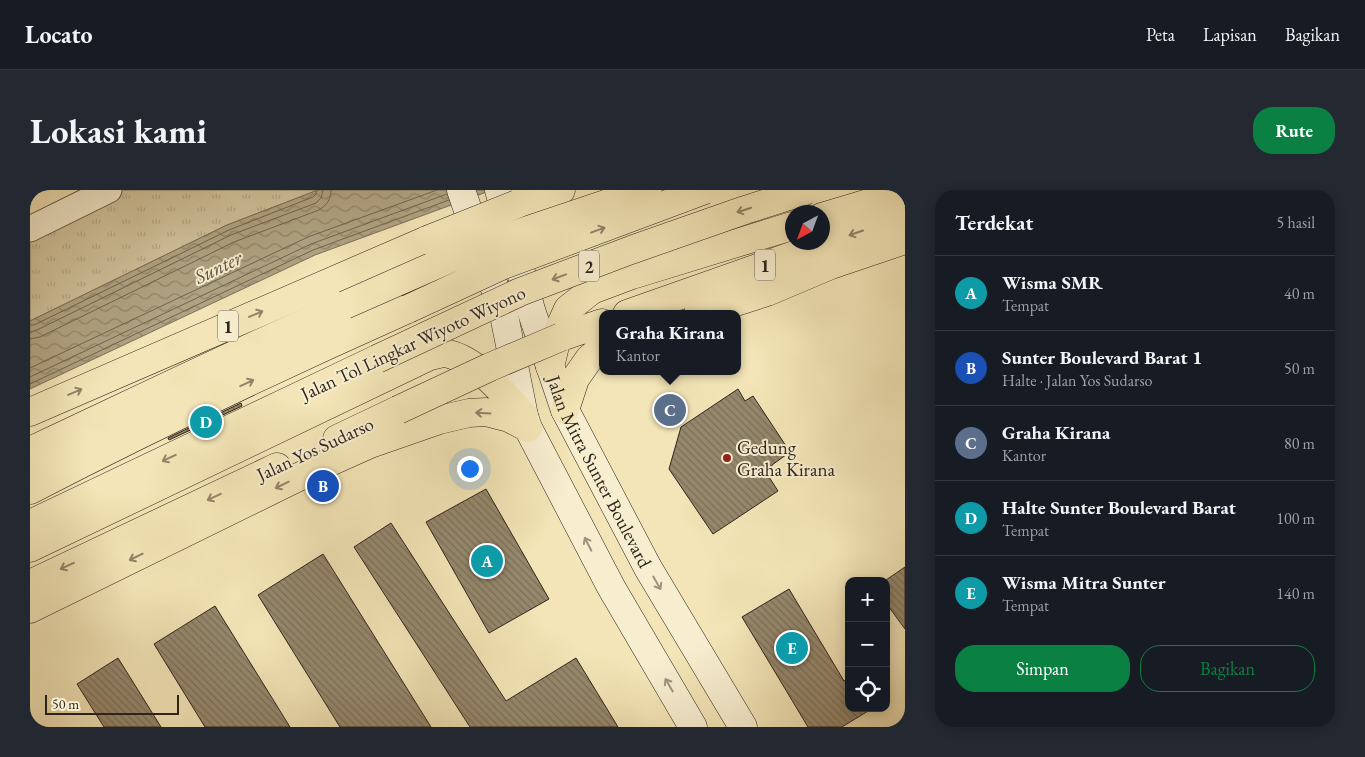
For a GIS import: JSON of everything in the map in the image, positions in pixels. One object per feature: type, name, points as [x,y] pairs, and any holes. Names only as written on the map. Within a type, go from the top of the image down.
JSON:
[{"type":"highway","name":"1","points":[[30,412],[427,240],[517,204],[561,190]]},
{"type":"highway","points":[[502,201],[519,226],[524,227],[648,190]]},
{"type":"highway","points":[[30,451],[275,336],[472,249],[648,190]]},
{"type":"highway","name":"Jalan Tol Lingkar Wiyoto Wiyono","points":[[30,490],[107,450],[209,401],[502,266],[705,190]]},
{"type":"highway","name":"Jalan Tol Lingkar Wiyoto Wiyono","points":[[36,537],[520,292],[631,250],[808,190]]},
{"type":"highway","points":[[830,215],[905,192]]},
{"type":"highway","name":"1","points":[[638,310],[905,216]]},
{"type":"highway","points":[[550,367],[559,329],[568,309],[592,290],[785,228]]},
{"type":"highway","points":[[711,310],[767,292],[831,265],[905,240]]},
{"type":"highway","points":[[30,470],[266,354],[414,293],[453,270],[461,264],[465,257],[482,250]]},
{"type":"highway","points":[[399,300],[410,304],[427,321],[432,344],[430,356]]},
{"type":"highway","name":"Jalan Yos Sudarso","points":[[30,584],[490,367],[599,323]]},
{"type":"highway","points":[[565,410],[575,379],[589,359],[599,351]]},
{"type":"highway","points":[[36,537],[430,356],[447,353],[463,359],[499,388],[526,422]]},
{"type":"highway","points":[[30,609],[320,466],[370,444],[439,420],[469,413],[486,412],[526,422]]},
{"type":"main road","name":"Jalan Mitra Sunter Boulevard","points":[[463,197],[504,315],[526,422],[611,587],[693,727]]},
{"type":"main road","name":"Jalan Mitra Sunter Boulevard","points":[[502,201],[531,310],[565,410],[648,568],[743,727]]},
{"type":"street","points":[[30,230],[109,190]]},
{"type":"green space","points":[[110,190],[318,190],[227,225],[30,321],[30,230]]},
{"type":"water","name":"Sunter","points":[[318,190],[492,190],[315,255],[30,389],[30,321],[227,225]]},
{"type":"building","name":"Gedung Graha Kirana","points":[[738,389],[745,401],[753,396],[790,452],[772,465],[769,477],[778,491],[713,534],[669,469],[681,427]]},
{"type":"building","points":[[241,403],[242,406],[169,440],[168,438]]},
{"type":"building","points":[[486,489],[549,599],[489,633],[426,522]]},
{"type":"building","points":[[391,523],[506,701],[576,658],[618,727],[470,727],[354,547]]},
{"type":"building","points":[[323,554],[431,727],[340,727],[258,595]]},
{"type":"building","points":[[905,567],[905,629],[890,608],[890,577]]},
{"type":"building","points":[[789,589],[845,680],[845,712],[866,712],[842,727],[808,727],[742,617]]},
{"type":"building","points":[[215,606],[290,727],[205,727],[154,644]]},
{"type":"building","points":[[118,658],[161,727],[104,727],[77,684]]},
{"type":"place","name":"Graha Kirana","points":[[670,410]]},
{"type":"place","name":"Halte Sunter Boulevard Barat","points":[[206,422]]},
{"type":"place","name":"Gedung Graha Kirana","points":[[727,458]]},
{"type":"place","name":"Sunter Boulevard Barat 1","points":[[323,486]]},
{"type":"place","name":"Wisma SMR","points":[[487,561]]},
{"type":"place","name":"Wisma Mitra Sunter","points":[[792,648]]}]
